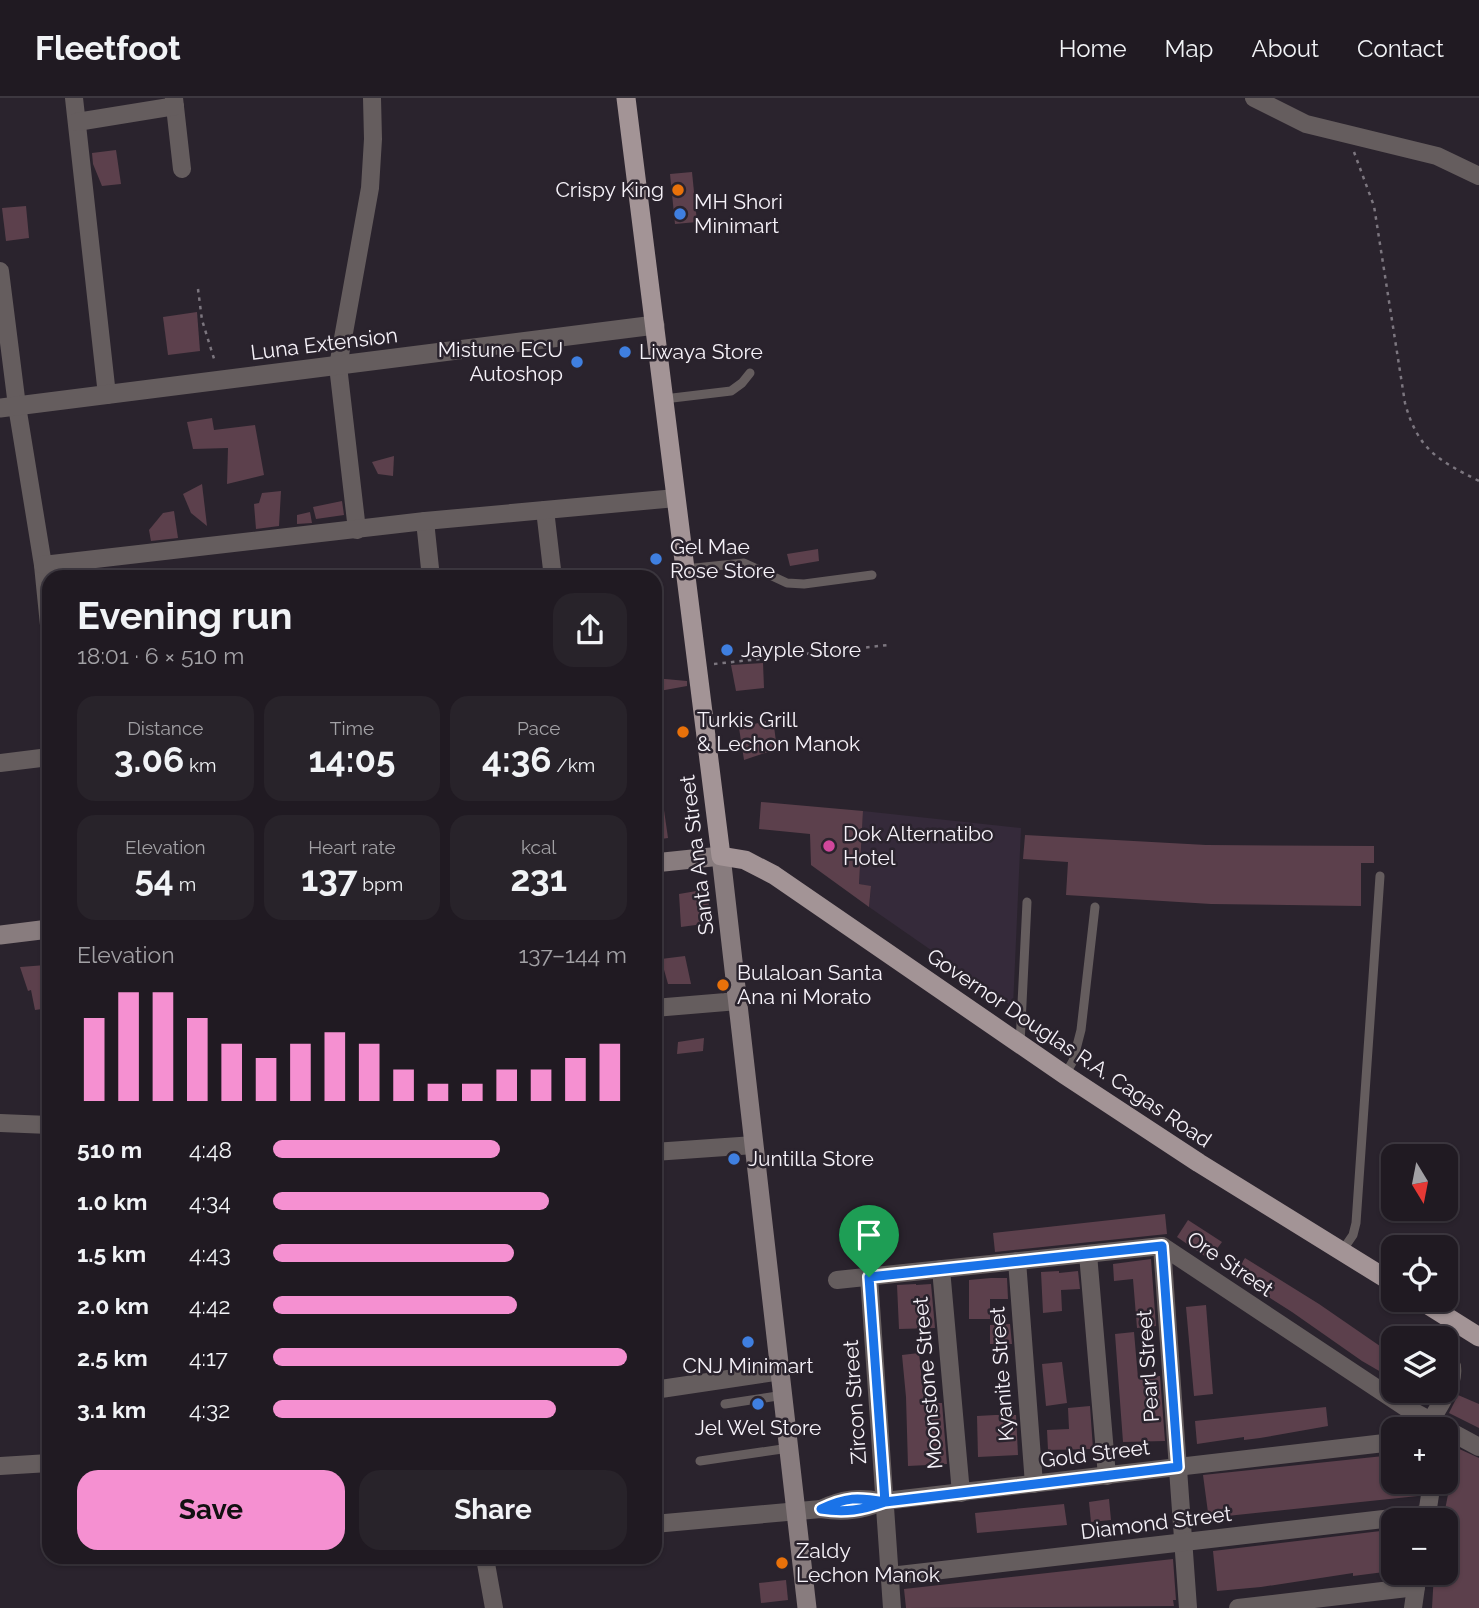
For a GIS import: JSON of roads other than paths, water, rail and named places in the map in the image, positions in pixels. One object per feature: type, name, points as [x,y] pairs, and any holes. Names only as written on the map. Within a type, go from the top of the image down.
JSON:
[{"type":"main road","name":"Santa Ana Street","points":[[626,98],[721,856],[807,1608]]},
{"type":"main road","points":[[662,862],[721,856]]},
{"type":"main road","name":"Governor Douglas R.A. Cagas Road","points":[[721,856],[745,860],[774,875],[1065,1075],[1199,1163],[1381,1275]]},
{"type":"main road","points":[[0,934],[42,930]]},
{"type":"main road","points":[[1439,1312],[1479,1337]]},
{"type":"street","points":[[74,98],[107,395]]},
{"type":"street","points":[[357,530],[338,366],[370,188],[372,98]]},
{"type":"street","points":[[1254,98],[1306,124],[1437,156],[1479,176]]},
{"type":"street","points":[[76,122],[174,102],[182,169]]},
{"type":"street","points":[[0,271],[9,407],[44,570]]},
{"type":"street","name":"Luna Extension","points":[[9,407],[655,325]]},
{"type":"street","points":[[43,565],[425,521],[676,498]]},
{"type":"street","points":[[545,510],[552,570]]},
{"type":"street","points":[[425,521],[430,570]]},
{"type":"street","points":[[0,763],[42,758]]},
{"type":"street","points":[[662,1007],[738,1001]]},
{"type":"street","points":[[0,1123],[42,1125]]},
{"type":"street","points":[[662,1151],[754,1145]]},
{"type":"street","name":"Ore Street","points":[[837,1280],[1162,1246],[1418,1417]]},
{"type":"street","name":"Pearl Street","points":[[1162,1246],[1188,1608]]},
{"type":"street","points":[[1088,1254],[1107,1476]]},
{"type":"street","name":"Kyanite Street","points":[[1017,1261],[1034,1484]]},
{"type":"street","name":"Moonstone Street","points":[[941,1269],[961,1493]]},
{"type":"street","name":"Zircon Street","points":[[869,1277],[892,1608]]},
{"type":"street","points":[[662,1389],[781,1371]]},
{"type":"street","name":"Ore Street","points":[[1458,1438],[1479,1447]]},
{"type":"street","name":"Gold Street","points":[[662,1523],[821,1509],[840,1500],[861,1497],[885,1502],[1381,1443]]},
{"type":"street","points":[[0,1466],[42,1463]]},
{"type":"street","name":"Diamond Street","points":[[890,1576],[1381,1522]]},
{"type":"street","points":[[486,1564],[494,1608]]},
{"type":"street","points":[[1238,1608],[1385,1585]]},
{"type":"street","points":[[1413,1608],[1416,1585]]},
{"type":"lane","points":[[664,399],[731,391],[750,373]]},
{"type":"lane","points":[[685,569],[744,564],[787,583],[804,584],[872,575]]},
{"type":"lane","points":[[1342,1251],[1353,1235],[1356,1223],[1380,876]]},
{"type":"lane","points":[[1020,1045],[1027,902]]},
{"type":"lane","points":[[1065,1075],[1073,1060],[1081,1030],[1095,907]]},
{"type":"lane","points":[[724,1404],[783,1395]]},
{"type":"lane","points":[[700,1461],[789,1448]]},
{"type":"place","name":"Crispy King","points":[[678,190]]},
{"type":"place","name":"MH Shori Minimart","points":[[680,214]]},
{"type":"place","name":"Liwaya Store","points":[[625,352]]},
{"type":"place","name":"Mistune ECU Autoshop","points":[[577,362]]},
{"type":"place","name":"Gel Mae Rose Store","points":[[656,559]]},
{"type":"place","name":"Jayple Store","points":[[727,650]]},
{"type":"place","name":"Turkis Grill & Lechon Manok","points":[[683,732]]},
{"type":"place","name":"Dok Alternatibo Hotel","points":[[829,846]]},
{"type":"place","name":"Bulaloan Santa Ana ni Morato","points":[[723,985]]},
{"type":"place","name":"Juntilla Store","points":[[734,1159]]},
{"type":"place","name":"CNJ Minimart","points":[[748,1342]]},
{"type":"place","name":"Jel Wel Store","points":[[758,1404]]},
{"type":"place","name":"Zaldy Lechon Manok","points":[[782,1563]]}]
